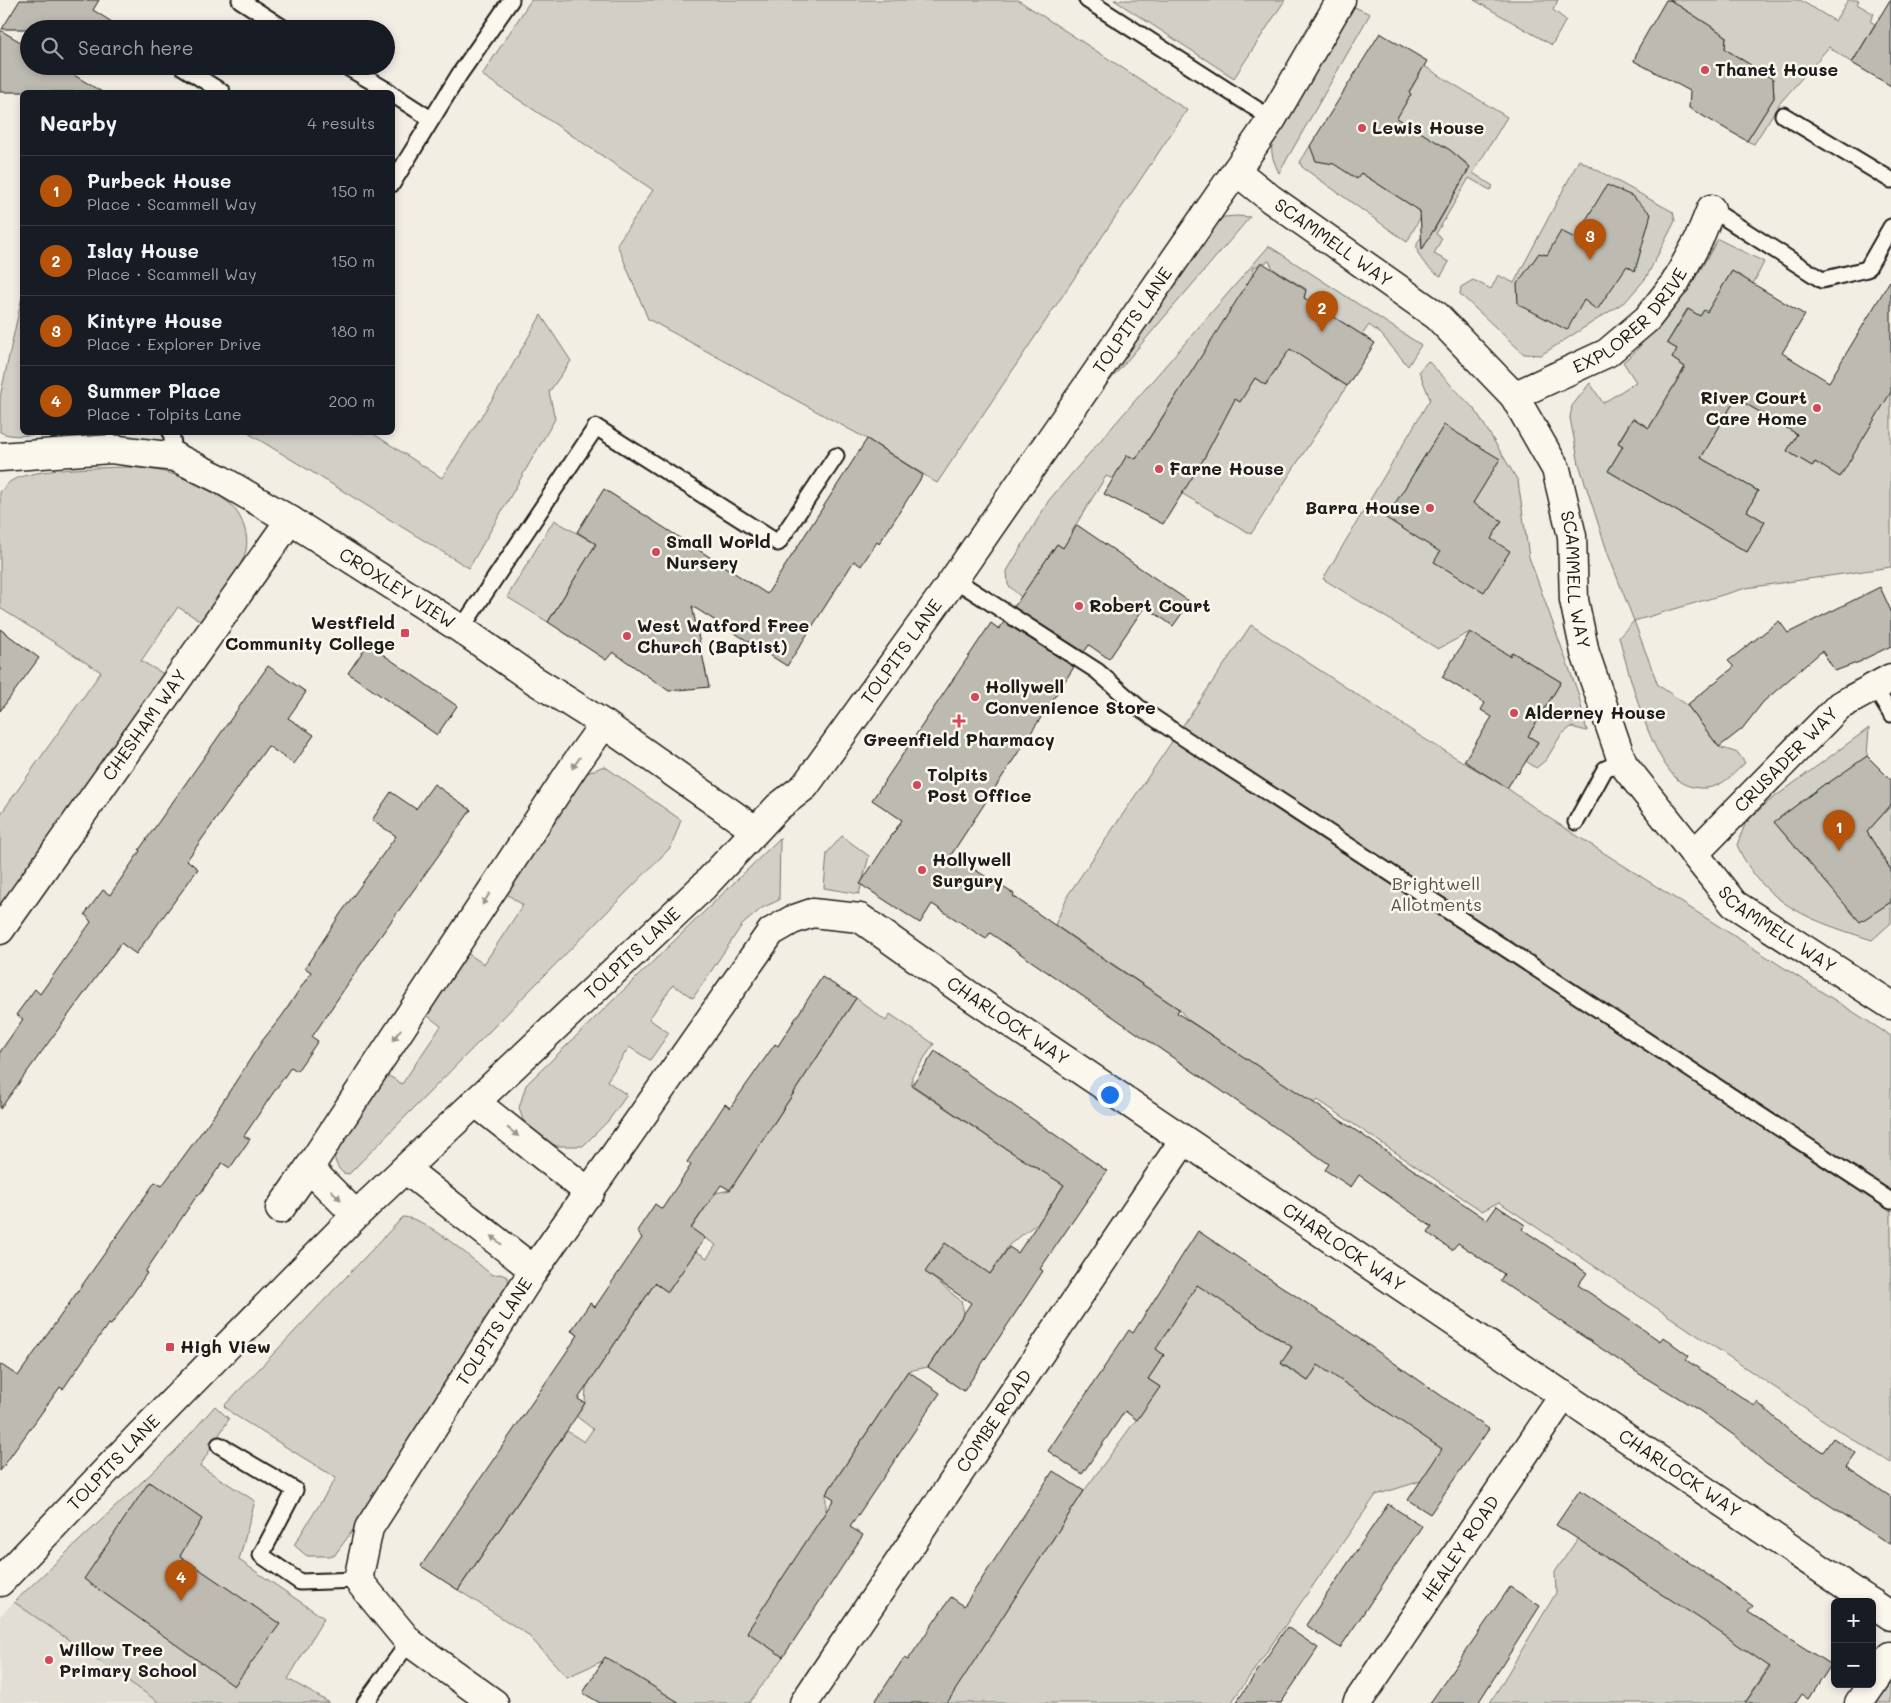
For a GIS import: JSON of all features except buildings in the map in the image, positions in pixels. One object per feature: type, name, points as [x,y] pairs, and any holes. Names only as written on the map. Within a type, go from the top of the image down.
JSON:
[{"type":"street","name":"TOLPITS LANE","points":[[4,1570],[140,1435],[356,1215],[704,886],[778,807],[805,786],[954,579],[1236,171],[1272,118],[1342,0]]},
{"type":"street","name":"SCAMMELL WAY","points":[[1236,171],[1271,199],[1437,316],[1514,396],[1556,469],[1572,536],[1574,600],[1584,653],[1622,761],[1734,904],[1891,1005]]},
{"type":"street","name":"EXPLORER DRIVE","points":[[1514,396],[1607,353],[1647,319],[1675,283],[1698,241],[1711,209]]},
{"type":"street","name":"CROXLEY VIEW","points":[[0,457],[173,445],[220,479],[290,520],[461,629],[531,678],[604,724],[755,830]]},
{"type":"street","name":"CHESHAM WAY","points":[[0,930],[290,520]]},
{"type":"street","name":"CRUSADER WAY","points":[[1694,854],[1839,706],[1882,683]]},
{"type":"street","points":[[280,1209],[574,766],[604,724]]},
{"type":"street","name":"TOLPITS LANE","points":[[358,1580],[369,1528],[534,1270],[590,1193],[771,932],[792,920],[812,913]]},
{"type":"street","name":"CHARLOCK WAY","points":[[812,913],[860,918],[966,993],[1865,1598]]},
{"type":"street","points":[[475,1102],[590,1193]]},
{"type":"street","name":"COMBE ROAD","points":[[804,1703],[1184,1140]]},
{"type":"street","points":[[309,1168],[356,1215]]},
{"type":"street","points":[[405,1169],[534,1270]]},
{"type":"street","name":"HEALEY ROAD","points":[[1358,1703],[1564,1395]]},
{"type":"street","points":[[358,1580],[409,1642],[494,1703]]},
{"type":"street","name":"CHARLOCK WAY","points":[[1876,1606],[1891,1616]]},
{"type":"street","points":[[1876,1678],[1891,1656]]},
{"type":"street","points":[[1859,1703],[1869,1688]]},
{"type":"lane","points":[[240,0],[271,20]]},
{"type":"lane","points":[[395,179],[458,75],[511,0]]},
{"type":"lane","points":[[1087,0],[1272,118]]},
{"type":"lane","points":[[195,75],[219,90]]},
{"type":"lane","points":[[361,75],[386,90]]},
{"type":"lane","points":[[395,96],[431,119]]},
{"type":"lane","points":[[1783,115],[1891,180]]},
{"type":"lane","points":[[1711,209],[1822,280],[1867,269],[1891,227]]},
{"type":"lane","points":[[461,629],[596,427],[778,543],[836,456]]},
{"type":"lane","points":[[954,579],[1097,671],[1138,707],[1178,734],[1891,1201]]},
{"type":"lane","points":[[1882,683],[1891,714]]},
{"type":"lane","points":[[1576,822],[1605,769],[1622,761]]},
{"type":"lane","points":[[219,1445],[295,1490],[261,1555],[300,1582],[358,1580]]},
{"type":"lane","points":[[365,1703],[409,1642]]},
{"type":"shaded area","name":"Willow Tree Primary School","points":[[14,1602],[160,1703],[0,1703],[0,1616]]},
{"type":"green space","points":[[531,0],[1018,0],[1187,110],[937,483],[867,439],[648,319],[617,244],[653,190],[482,75]]},
{"type":"green space","points":[[1114,0],[1285,0],[1234,78]]},
{"type":"green space","points":[[1474,0],[1558,0],[1553,10],[1566,20],[1552,45]]},
{"type":"green space","points":[[1670,0],[1800,0],[1835,21],[1848,0],[1859,0],[1857,4],[1874,14],[1870,21],[1875,24],[1852,63],[1829,47],[1780,103],[1754,144],[1747,141],[1774,98],[1773,79],[1725,49],[1726,36]]},
{"type":"green space","points":[[1348,4],[1370,14],[1279,173],[1272,151],[1275,129]]},
{"type":"green space","points":[[1424,66],[1507,117],[1473,173],[1493,186],[1490,190],[1469,178],[1436,234],[1442,238],[1434,254],[1449,262],[1441,276],[1430,269],[1421,258],[1418,252],[1418,241],[1429,232],[1434,231],[1467,172],[1466,163],[1450,150],[1391,122],[1404,101],[1407,101],[1411,94],[1409,92]]},
{"type":"green space","points":[[1310,146],[1357,179],[1361,173],[1420,211],[1420,218],[1407,242],[1302,167],[1300,162]]},
{"type":"green space","points":[[1579,160],[1673,212],[1675,221],[1646,278],[1626,301],[1541,355],[1524,354],[1460,294],[1461,287],[1473,280],[1491,289],[1498,275],[1514,283]]},
{"type":"green space","points":[[1224,217],[1250,217],[1096,397],[1209,229]]},
{"type":"green space","points":[[1718,239],[1764,262],[1753,284],[1732,271],[1707,312],[1704,310],[1700,316],[1687,309],[1667,343],[1677,349],[1672,358],[1685,367],[1649,428],[1633,418],[1618,442],[1623,446],[1608,471],[1747,552],[1765,522],[1747,511],[1758,491],[1701,458],[1736,398],[1797,434],[1787,451],[1812,466],[1891,392],[1891,567],[1746,588],[1634,621],[1608,554],[1579,464],[1570,418],[1572,406],[1590,383],[1603,403],[1636,382],[1623,362],[1635,352],[1699,272]]},
{"type":"green space","points":[[1269,246],[1421,345],[1408,366],[1381,334],[1369,325],[1362,335],[1304,298],[1306,289],[1273,269],[1269,261],[1254,267],[1228,401],[1255,378],[1266,385],[1276,369],[1264,362],[1285,330],[1292,350],[1347,386],[1251,534],[1181,493],[1179,404],[1173,400],[1136,459],[1113,479],[1106,476],[1072,531],[1172,591],[1158,614],[1057,544],[1021,597],[1008,585],[1007,571],[1049,500]]},
{"type":"green space","points":[[20,306],[20,435],[30,435],[17,436],[0,432],[0,397]]},
{"type":"green space","points":[[541,315],[571,361],[549,392],[555,419],[469,568],[251,435],[375,435],[442,478],[500,387]]},
{"type":"green space","points":[[1428,361],[1476,411],[1518,481],[1529,557],[1578,693],[1587,731],[1571,727],[1561,735],[1546,760],[1536,768],[1526,761],[1538,742],[1528,736],[1561,682],[1512,652],[1501,670],[1492,645],[1470,632],[1438,649],[1323,579],[1430,399],[1419,371]]},
{"type":"green space","points":[[126,467],[165,472],[178,476],[224,499],[234,508],[243,522],[247,539],[246,550],[239,568],[202,622],[178,607],[141,661],[164,674],[0,907],[0,815],[101,672],[0,608],[0,492],[11,481],[34,473],[66,469]]},
{"type":"green space","points":[[554,520],[596,544],[548,622],[507,597]]},
{"type":"green space","points":[[1634,621],[1658,685],[1687,705],[1719,747],[1738,753],[1745,763],[1723,782],[1703,788],[1686,785],[1671,772],[1660,757],[1635,694],[1619,637]]},
{"type":"green space","name":"Brightwell Allotments","points":[[1251,625],[1423,738],[1507,788],[1546,816],[1891,1036],[1891,1463],[1838,1430],[1499,1202],[1482,1211],[1318,1100],[1312,1103],[1187,1019],[1179,1009],[1055,925],[1068,895]]},
{"type":"green space","points":[[1869,728],[1867,756],[1836,799],[1826,783],[1777,820],[1781,830],[1860,921],[1891,902],[1891,923],[1872,940],[1810,918],[1776,897],[1761,883],[1748,866],[1737,845],[1746,822],[1768,802]]},
{"type":"green space","points":[[604,766],[681,820],[671,847],[349,1174],[343,1173],[336,1163],[334,1150],[381,1071],[402,1084],[441,1026],[421,1011],[462,950],[484,964],[523,905],[502,891],[578,777]]},
{"type":"green space","points":[[1891,805],[1891,870],[1867,832]]},
{"type":"green space","points":[[842,836],[869,856],[859,894],[824,888],[827,853]]},
{"type":"green space","points":[[780,838],[779,900],[762,908],[742,925],[693,998],[673,985],[649,1019],[669,1033],[650,1060],[629,1047],[607,1081],[627,1095],[608,1121],[583,1146],[557,1146],[538,1138],[523,1120],[519,1108],[526,1085]]},
{"type":"green space","points":[[856,998],[886,1021],[890,1014],[934,1044],[912,1076],[912,1086],[1006,1149],[1068,1178],[1040,1221],[1009,1245],[990,1274],[926,1272],[961,1301],[964,1313],[928,1367],[908,1371],[826,1494],[826,1512],[783,1657],[749,1703],[679,1703],[607,1659],[567,1677],[527,1634],[458,1590],[567,1431],[584,1442],[593,1429],[576,1416],[585,1403],[586,1387],[655,1283],[668,1292],[694,1250],[707,1258],[716,1245],[691,1229],[715,1193],[730,1190]]},
{"type":"green space","points":[[403,1217],[413,1219],[436,1231],[492,1275],[500,1274],[508,1277],[510,1297],[334,1556],[307,1556],[294,1545],[336,1478],[233,1414],[224,1406]]},
{"type":"green space","points":[[1208,1268],[1224,1302],[1282,1341],[1294,1343],[1281,1364],[1308,1381],[1319,1363],[1348,1383],[1356,1391],[1414,1429],[1452,1435],[1421,1481],[1376,1495],[1231,1703],[946,1703],[1084,1491],[1160,1387],[1148,1379],[1164,1355],[1146,1342],[1179,1314]]},
{"type":"green space","points":[[215,1406],[229,1419],[200,1466],[255,1501],[239,1560],[324,1618],[288,1679],[330,1703],[160,1703],[14,1602],[176,1450]]},
{"type":"green space","points":[[1587,1525],[1607,1559],[1669,1598],[1752,1615],[1778,1631],[1766,1651],[1775,1657],[1745,1703],[1490,1703],[1556,1593],[1555,1572]]},
{"type":"green space","points":[[1891,1675],[1891,1703],[1870,1703]]},
{"type":"place","name":"Thanet House","points":[[1705,70]]},
{"type":"place","name":"Lewis House","points":[[1362,128]]},
{"type":"place","name":"Kintyre House","points":[[1590,260]]},
{"type":"place","name":"Islay House","points":[[1322,332]]},
{"type":"place","name":"River Court Care Home","points":[[1817,408]]},
{"type":"place","name":"Farne House","points":[[1159,469]]},
{"type":"place","name":"Barra House","points":[[1430,508]]},
{"type":"place","name":"Small World Nursery","points":[[656,552]]},
{"type":"place","name":"Robert Court","points":[[1079,606]]},
{"type":"place","name":"Westfield Community College","points":[[405,633]]},
{"type":"place","name":"West Watford Free Church (Baptist)","points":[[627,636]]},
{"type":"place","name":"Hollywell Convenience Store","points":[[975,697]]},
{"type":"place","name":"Alderney House","points":[[1514,713]]},
{"type":"place","name":"Greenfield Pharmacy","points":[[959,721]]},
{"type":"place","name":"Tolpits Post Office","points":[[917,785]]},
{"type":"place","name":"Purbeck House","points":[[1839,851]]},
{"type":"place","name":"Hollywell Surgury","points":[[922,870]]},
{"type":"place","name":"High View","points":[[170,1347]]},
{"type":"place","name":"Summer Place","points":[[181,1601]]},
{"type":"place","name":"Willow Tree Primary School","points":[[49,1660]]}]
